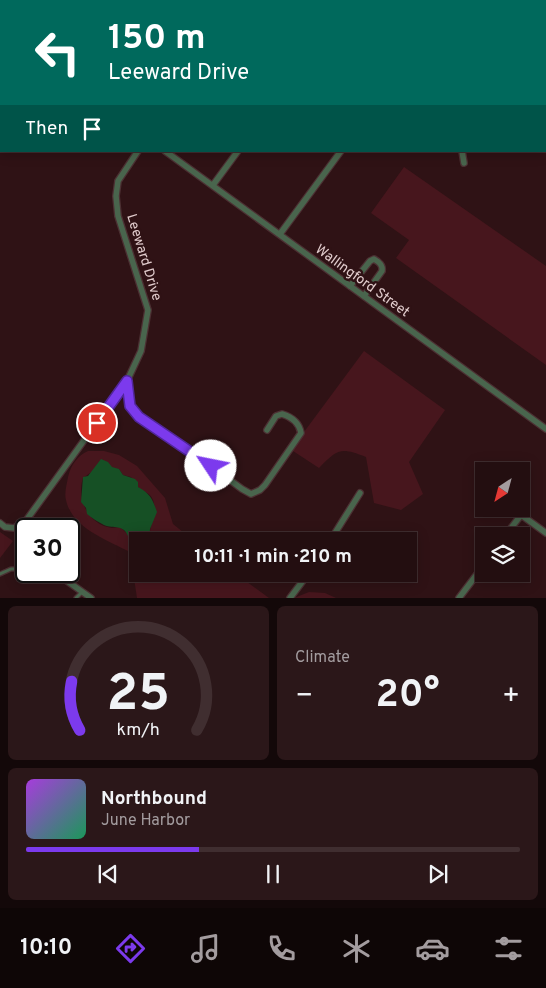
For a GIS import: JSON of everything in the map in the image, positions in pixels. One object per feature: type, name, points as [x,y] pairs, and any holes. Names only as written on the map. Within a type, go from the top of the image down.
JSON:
[{"type":"street","name":"Leeward Drive","points":[[0,523],[5,527],[14,528],[24,522],[127,381],[141,351],[148,310],[118,216],[116,196],[118,181],[137,152]]},
{"type":"street","name":"Wallingford Street","points":[[166,152],[546,429]]},
{"type":"street","points":[[213,185],[237,152]]},
{"type":"street","points":[[280,234],[340,152]]},
{"type":"street","points":[[462,152],[464,163]]},
{"type":"street","points":[[350,286],[370,261],[374,259],[380,263],[382,271],[364,296]]},
{"type":"street","points":[[127,381],[130,406],[139,417],[251,494],[260,490],[265,485],[301,434],[300,427],[294,419],[282,414],[276,416],[267,430]]},
{"type":"street","points":[[336,532],[360,493]]},
{"type":"street","points":[[525,518],[546,533]]},
{"type":"street","points":[[459,598],[475,576]]},
{"type":"street","points":[[290,598],[302,582]]},
{"type":"street","points":[[71,583],[91,598]]},
{"type":"lane","points":[[0,574],[15,569]]},
{"type":"lane","points":[[76,598],[82,591]]},
{"type":"shaded area","points":[[404,167],[546,266],[546,365],[396,258],[409,240],[371,213]]},
{"type":"shaded area","points":[[364,351],[445,410],[409,462],[423,494],[401,510],[374,503],[366,457],[345,451],[340,452],[319,468],[293,451],[304,432]]},
{"type":"shaded area","points":[[88,451],[104,451],[119,455],[137,466],[165,498],[173,524],[183,532],[150,532],[154,515],[152,497],[140,489],[131,477],[123,475],[119,469],[90,473],[83,478],[81,494],[86,509],[96,522],[112,528],[120,527],[129,535],[129,552],[101,538],[83,526],[80,523],[80,518],[75,518],[70,510],[65,494],[71,469],[81,455]]},
{"type":"shaded area","points":[[101,459],[108,462],[112,467],[119,469],[123,475],[135,479],[138,482],[138,487],[148,494],[152,500],[157,512],[150,532],[129,532],[128,536],[121,528],[104,525],[87,514],[86,508],[81,502],[83,477],[88,476]]},
{"type":"shaded area","points":[[0,532],[13,541],[0,558]]},
{"type":"shaded area","points":[[135,582],[247,582],[269,598],[137,598]]},
{"type":"shaded area","points":[[309,592],[325,593],[336,598],[294,598]]},
{"type":"route","points":[[97,423],[127,381],[130,406],[139,417],[211,466]]}]
